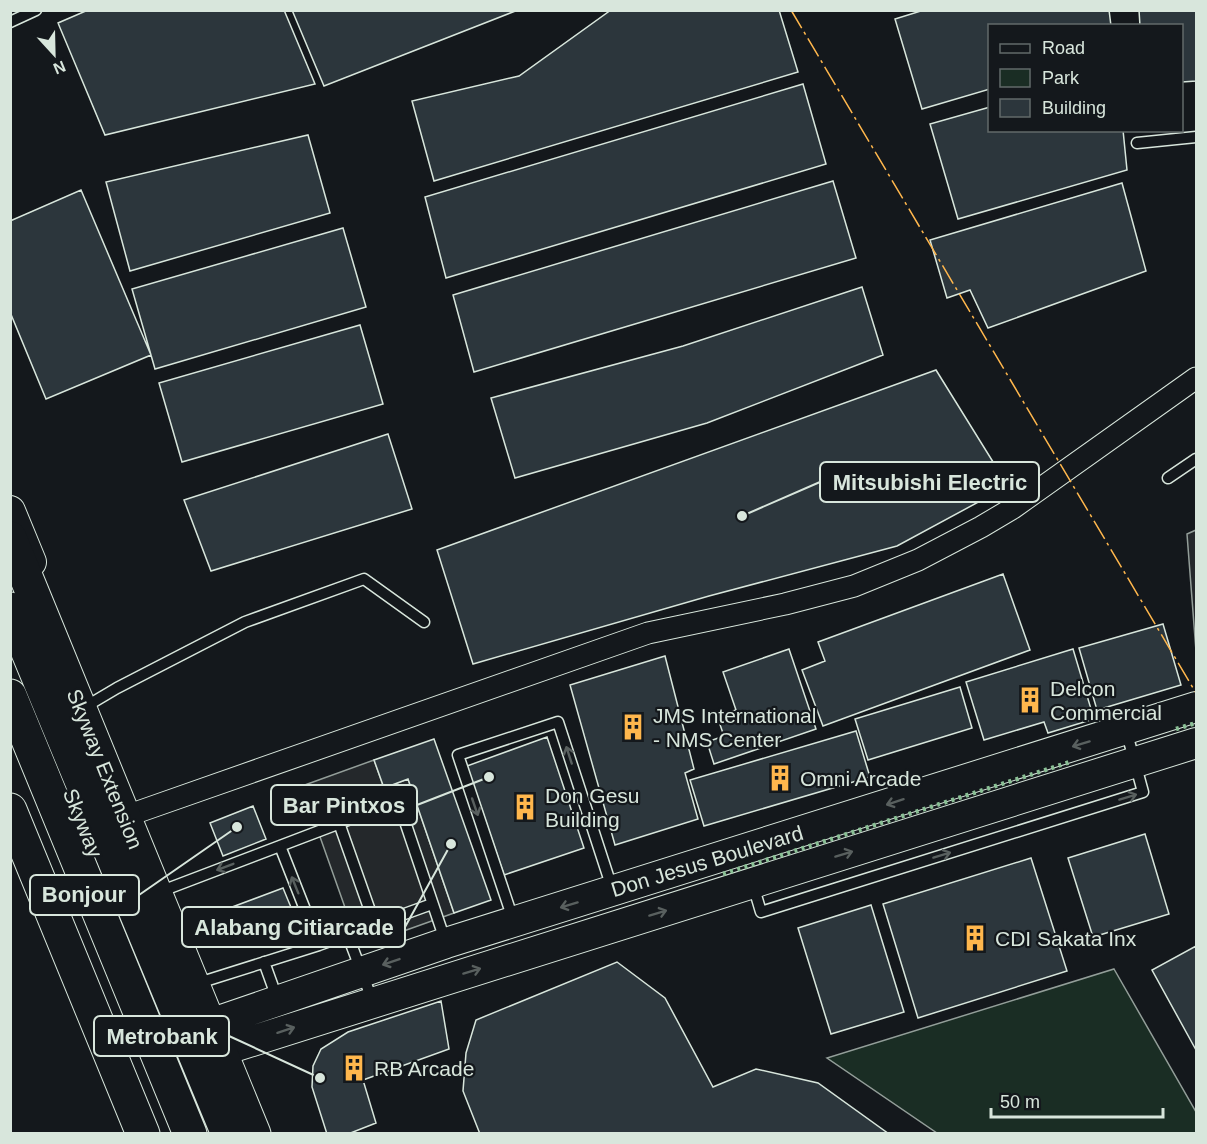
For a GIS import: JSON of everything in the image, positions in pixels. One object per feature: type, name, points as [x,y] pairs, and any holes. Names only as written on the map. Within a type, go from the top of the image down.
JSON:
[{"type":"highway","name":"Skyway Extension","points":[[10,538],[254,1134]]},
{"type":"highway","points":[[10,609],[228,1134]]},
{"type":"highway","name":"Skyway","points":[[10,646],[211,1134]]},
{"type":"highway","name":"Skyway","points":[[10,696],[190,1134]]},
{"type":"highway","points":[[10,746],[169,1134]]},
{"type":"highway","points":[[10,810],[143,1134]]},
{"type":"street","points":[[135,813],[648,633],[785,604],[876,578],[918,560],[1013,508],[1197,378]]},
{"type":"street","points":[[10,511],[205,981],[265,1134]]},
{"type":"street","name":"Don Jesus Boulevard","points":[[219,1021],[514,922],[1197,707]]},
{"type":"street","name":"Don Jesus Boulevard","points":[[230,1048],[1197,743]]},
{"type":"street","points":[[10,847],[128,1134]]},
{"type":"street","points":[[696,865],[706,897]]},
{"type":"lane","points":[[10,22],[36,10]]},
{"type":"lane","points":[[1137,143],[1197,137]]},
{"type":"lane","points":[[1168,478],[1197,459]]},
{"type":"lane","points":[[90,704],[245,622],[364,579],[424,622]]},
{"type":"lane","points":[[514,922],[458,755],[558,722],[613,891]]},
{"type":"lane","points":[[1126,729],[1135,762]]},
{"type":"lane","points":[[167,889],[398,801],[446,944]]},
{"type":"lane","points":[[339,823],[375,926]]},
{"type":"lane","points":[[280,846],[319,945]]},
{"type":"lane","points":[[205,981],[348,936],[432,904]]},
{"type":"lane","points":[[348,936],[374,1002]]},
{"type":"lane","points":[[264,962],[278,1000]]},
{"type":"green space","points":[[1114,969],[1196,1112],[1196,1133],[937,1133],[827,1058]]},
{"type":"shaded area","points":[[1196,530],[1196,651],[1187,534]]},
{"type":"shaded area","points":[[374,760],[384,788],[408,779],[454,913],[359,947],[302,786]]},
{"type":"building","points":[[88,10],[284,10],[315,84],[105,135],[58,23]]},
{"type":"building","points":[[292,10],[518,10],[324,86]]},
{"type":"building","points":[[611,10],[779,10],[798,72],[434,181],[412,101],[519,76]]},
{"type":"building","points":[[924,10],[1109,10],[1111,24],[988,24],[988,90],[922,109],[895,19]]},
{"type":"building","points":[[1139,10],[1196,10],[1196,81],[1183,82],[1183,24],[1140,24]]},
{"type":"building","points":[[803,84],[826,164],[446,278],[425,197]]},
{"type":"building","points":[[988,108],[988,132],[1123,132],[1127,170],[958,219],[930,124]]},
{"type":"building","points":[[308,135],[330,213],[130,271],[106,182]]},
{"type":"building","points":[[833,181],[856,258],[474,372],[453,295]]},
{"type":"building","points":[[1122,183],[1146,271],[988,328],[970,290],[947,298],[930,240]]},
{"type":"building","points":[[81,190],[151,355],[46,399],[10,312],[10,221]]},
{"type":"building","points":[[343,228],[366,307],[155,369],[132,289]]},
{"type":"building","points":[[862,287],[883,355],[707,423],[515,478],[491,398],[683,346]]},
{"type":"building","points":[[360,325],[383,404],[182,462],[159,383]]},
{"type":"building","points":[[936,370],[1008,486],[897,546],[709,596],[473,664],[437,550]]},
{"type":"building","points":[[388,434],[412,509],[211,571],[184,500]]},
{"type":"building","points":[[1003,574],[1030,650],[823,726],[802,670],[825,661],[818,642]]},
{"type":"building","points":[[1163,624],[1181,685],[1097,710],[1079,648]]},
{"type":"building","points":[[789,649],[816,729],[714,764],[707,742],[724,736],[717,716],[736,710],[723,672]]},
{"type":"building","name":"Delcon Commercial","points":[[1073,649],[1094,719],[1048,733],[1044,722],[984,740],[966,682]]},
{"type":"building","name":"JMS International - NMS Center","points":[[665,656],[694,769],[685,773],[698,819],[615,845],[570,685]]},
{"type":"building","points":[[960,687],[972,728],[868,760],[855,719]]},
{"type":"building","name":"Omni Arcade","points":[[856,731],[870,777],[704,826],[690,780]]},
{"type":"building","name":"Don Gesu Building","points":[[547,737],[584,848],[504,875],[467,766]]},
{"type":"building","points":[[434,739],[491,900],[454,913],[408,779],[384,788],[374,760]]},
{"type":"building","points":[[253,806],[266,839],[223,856],[210,823]]},
{"type":"building","points":[[1145,834],[1169,914],[1093,937],[1068,858]]},
{"type":"building","name":"CDI Sakata Inx","points":[[1031,858],[1067,971],[918,1018],[883,904]]},
{"type":"building","points":[[283,888],[295,917],[220,945],[208,916]]},
{"type":"building","points":[[871,905],[904,1012],[831,1034],[798,928]]},
{"type":"building","points":[[1196,946],[1196,1050],[1152,970]]},
{"type":"building","points":[[617,962],[665,998],[713,1087],[756,1069],[818,1083],[889,1134],[480,1134],[463,1091],[466,1053],[476,1020]]},
{"type":"building","name":"RB Arcade","points":[[441,1001],[449,1049],[363,1080],[376,1123],[348,1134],[327,1134],[312,1087],[313,1066],[321,1049],[348,1032]]},
{"type":"hedge","points":[[1176,729],[1196,723]]},
{"type":"hedge","points":[[723,874],[1070,762]]},
{"type":"power","points":[[791,10],[1196,693]]},
{"type":"place","name":"Mitsubishi Electric","points":[[742,516]]},
{"type":"place","name":"Delcon Commercial","points":[[1030,700]]},
{"type":"place","name":"JMS International - NMS Center","points":[[633,727]]},
{"type":"place","name":"Bar Pintxos","points":[[489,777]]},
{"type":"place","name":"Omni Arcade","points":[[780,778]]},
{"type":"place","name":"Don Gesu Building","points":[[525,807]]},
{"type":"place","name":"Bonjour","points":[[237,827]]},
{"type":"place","name":"Alabang Citiarcade","points":[[451,844]]},
{"type":"place","name":"CDI Sakata Inx","points":[[975,938]]},
{"type":"place","name":"RB Arcade","points":[[354,1068]]},
{"type":"place","name":"Metrobank","points":[[320,1078]]}]
